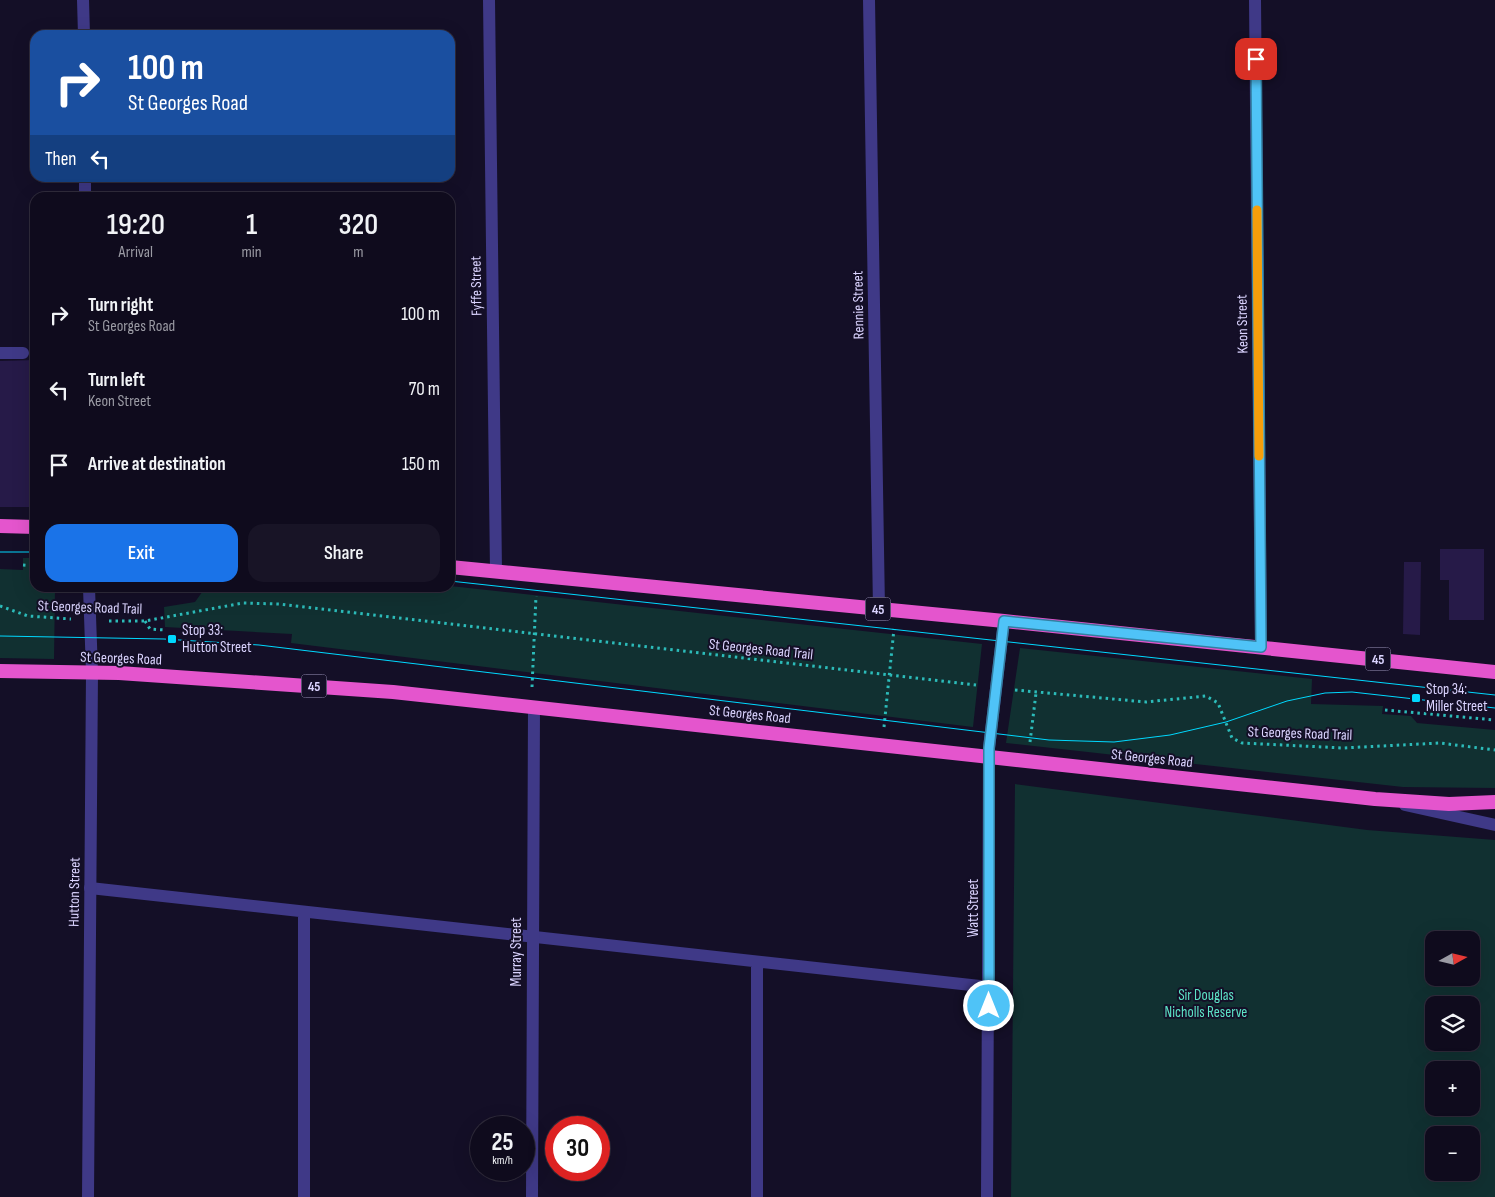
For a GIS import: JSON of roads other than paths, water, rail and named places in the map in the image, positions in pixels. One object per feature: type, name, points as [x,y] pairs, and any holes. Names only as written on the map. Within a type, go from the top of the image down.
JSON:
[{"type":"highway","points":[[0,526],[30,527]]},
{"type":"highway","name":"45","points":[[455,568],[1004,621],[1495,672]]},
{"type":"highway","name":"St Georges Road","points":[[0,671],[92,672],[326,686],[1375,799],[1449,804],[1495,802]]},
{"type":"street","points":[[83,0],[84,30]]},
{"type":"street","name":"Fyffe Street","points":[[489,0],[496,572]]},
{"type":"street","name":"Rennie Street","points":[[869,0],[880,609]]},
{"type":"street","name":"Keon Street","points":[[1255,0],[1261,647]]},
{"type":"street","points":[[0,353],[22,353]]},
{"type":"street","name":"Hutton Street","points":[[88,1197],[92,672],[89,592]]},
{"type":"street","name":"Watt Street","points":[[987,1197],[989,757],[990,732],[1004,621]]},
{"type":"street","name":"Murray Street","points":[[532,1197],[534,707]]},
{"type":"street","points":[[1375,799],[1495,825]]},
{"type":"street","points":[[90,888],[989,987]]},
{"type":"street","points":[[304,913],[304,1197]]},
{"type":"street","points":[[757,962],[757,1197]]},
{"type":"tram line","points":[[0,552],[30,552]]},
{"type":"tram line","points":[[455,582],[1495,695]]},
{"type":"tram line","points":[[0,636],[164,639],[259,645],[1049,740],[1114,742],[1170,735],[1226,722],[1287,701],[1325,693],[1352,692],[1495,708]]},
{"type":"place","name":"Stop 33: Hutton Street","points":[[172,639]]},
{"type":"place","name":"Stop 34: Miller Street","points":[[1416,698]]},
{"type":"park label","name":"Sir Douglas Nicholls Reserve","points":[[1206,1004]]}]
